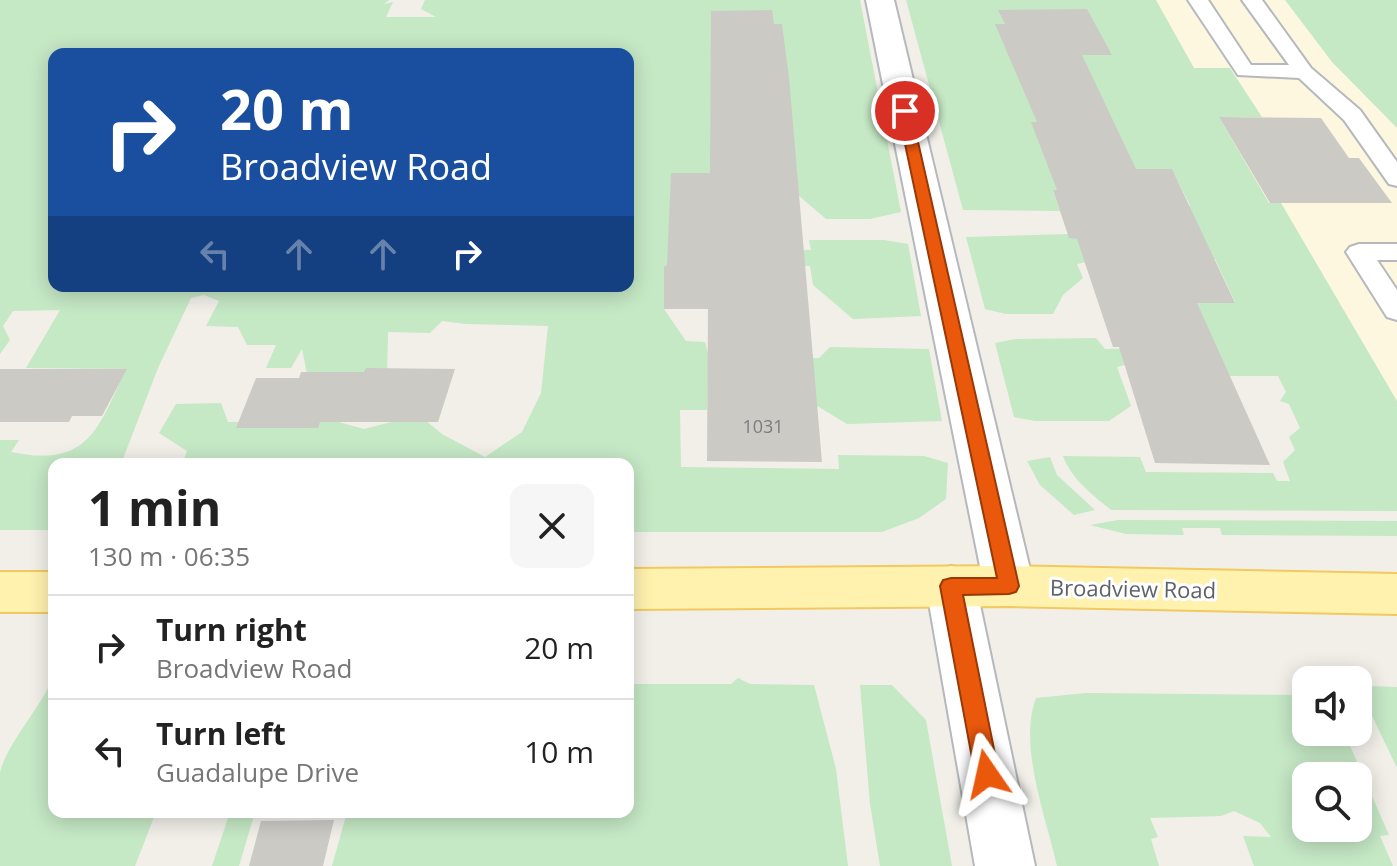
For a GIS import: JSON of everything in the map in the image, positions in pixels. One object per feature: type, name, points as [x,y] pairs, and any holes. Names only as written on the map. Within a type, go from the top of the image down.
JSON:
[{"type":"main road","name":"Broadview Road","points":[[634,589],[1009,586],[1397,594]]},
{"type":"main road","points":[[0,592],[48,592]]},
{"type":"street","points":[[880,0],[1009,586]]},
{"type":"street","points":[[951,586],[1005,866]]},
{"type":"lane","points":[[1198,0],[1245,71],[1304,72]]},
{"type":"lane","points":[[1252,0],[1304,72],[1352,115],[1397,179]]},
{"type":"lane","points":[[1397,252],[1359,252],[1397,311]]},
{"type":"shaded area","points":[[1148,0],[1307,0],[1397,114],[1397,432]]},
{"type":"green space","points":[[0,0],[389,0],[384,4],[393,2],[386,17],[436,17],[421,9],[425,0],[860,0],[901,212],[870,219],[826,219],[798,195],[701,248],[811,250],[809,240],[884,240],[908,244],[921,316],[853,319],[813,285],[810,266],[664,266],[664,309],[686,341],[705,342],[709,357],[819,358],[830,347],[929,349],[942,421],[847,424],[814,404],[708,376],[707,410],[680,410],[681,467],[839,469],[838,455],[924,456],[948,463],[946,499],[919,518],[882,532],[634,532],[634,458],[184,458],[187,451],[159,433],[176,404],[221,403],[228,422],[335,421],[364,429],[419,415],[442,434],[485,457],[522,432],[541,393],[548,326],[442,321],[430,333],[388,332],[387,379],[309,383],[302,349],[291,368],[266,368],[276,345],[247,345],[238,327],[206,326],[219,301],[204,295],[191,298],[158,368],[123,458],[48,458],[48,530],[0,530],[0,440],[19,440],[11,452],[58,454],[74,449],[98,426],[126,369],[26,368],[60,310],[13,311],[3,326],[10,340],[0,354]]},
{"type":"green space","points":[[906,0],[1156,0],[1194,68],[1230,68],[1262,117],[1219,117],[1269,203],[1281,203],[1397,401],[1397,511],[1111,510],[1077,479],[1063,456],[1140,457],[1146,472],[1273,473],[1277,481],[1290,481],[1283,462],[1295,450],[1289,437],[1300,428],[1289,404],[1280,401],[1286,392],[1278,376],[1230,376],[1139,361],[1117,367],[1131,406],[1109,421],[1035,421],[1014,417],[995,343],[1015,339],[1096,338],[1105,349],[1203,347],[1187,303],[1235,302],[1215,259],[1096,260],[1077,264],[1083,278],[1063,295],[1053,314],[1006,314],[985,309],[966,237],[1068,234],[1070,238],[1157,239],[1190,205],[1172,170],[1053,191],[1060,211],[963,210]]},
{"type":"green space","points":[[1285,0],[1397,0],[1397,128],[1332,62]]},
{"type":"green space","points":[[1050,457],[1057,475],[1095,510],[1074,515],[1040,485],[1027,461]]},
{"type":"green space","points":[[1118,520],[1397,521],[1397,536],[1222,535],[1220,528],[1182,528],[1184,535],[1126,534],[1090,525]]},
{"type":"green space","points":[[738,678],[750,684],[814,685],[836,769],[848,866],[332,866],[345,818],[634,818],[634,684],[731,684]]},
{"type":"green space","points":[[860,685],[892,685],[926,720],[952,866],[880,866],[870,804]]},
{"type":"green space","points":[[1372,686],[1397,687],[1397,768],[1372,716]]},
{"type":"green space","points":[[48,688],[48,818],[154,818],[135,866],[0,866],[0,773],[8,752]]},
{"type":"green space","points":[[1086,693],[1292,695],[1292,746],[1350,746],[1357,762],[1292,762],[1292,842],[1372,842],[1372,796],[1389,835],[1380,836],[1393,866],[1254,866],[1243,836],[1271,837],[1260,823],[1234,811],[1221,816],[1150,818],[1158,837],[1151,839],[1159,866],[1057,866],[1036,782],[1030,738],[1036,698]]},
{"type":"green space","points":[[228,818],[253,818],[239,866],[212,866]]},
{"type":"building","points":[[1087,9],[1112,55],[1082,55],[1136,169],[1172,169],[1235,303],[1197,303],[1270,465],[1155,463],[1119,347],[1113,347],[1077,239],[1069,238],[1053,190],[1057,190],[1031,122],[1037,122],[995,24],[1005,24],[998,10]]},
{"type":"building","points":[[772,10],[774,24],[782,24],[789,78],[822,462],[707,461],[708,309],[664,309],[671,173],[710,173],[711,11]]},
{"type":"building","points":[[1219,117],[1321,118],[1349,158],[1359,158],[1392,203],[1270,203]]},
{"type":"building","points":[[366,368],[455,369],[438,422],[320,422],[318,428],[236,428],[256,378],[299,378],[301,372],[364,372]]},
{"type":"building","points":[[0,369],[127,369],[102,416],[72,416],[69,422],[0,422]]},
{"type":"building","points":[[334,820],[323,866],[249,866],[261,821]]},
{"type":"route","points":[[905,111],[1009,586],[951,586],[987,774]]}]
